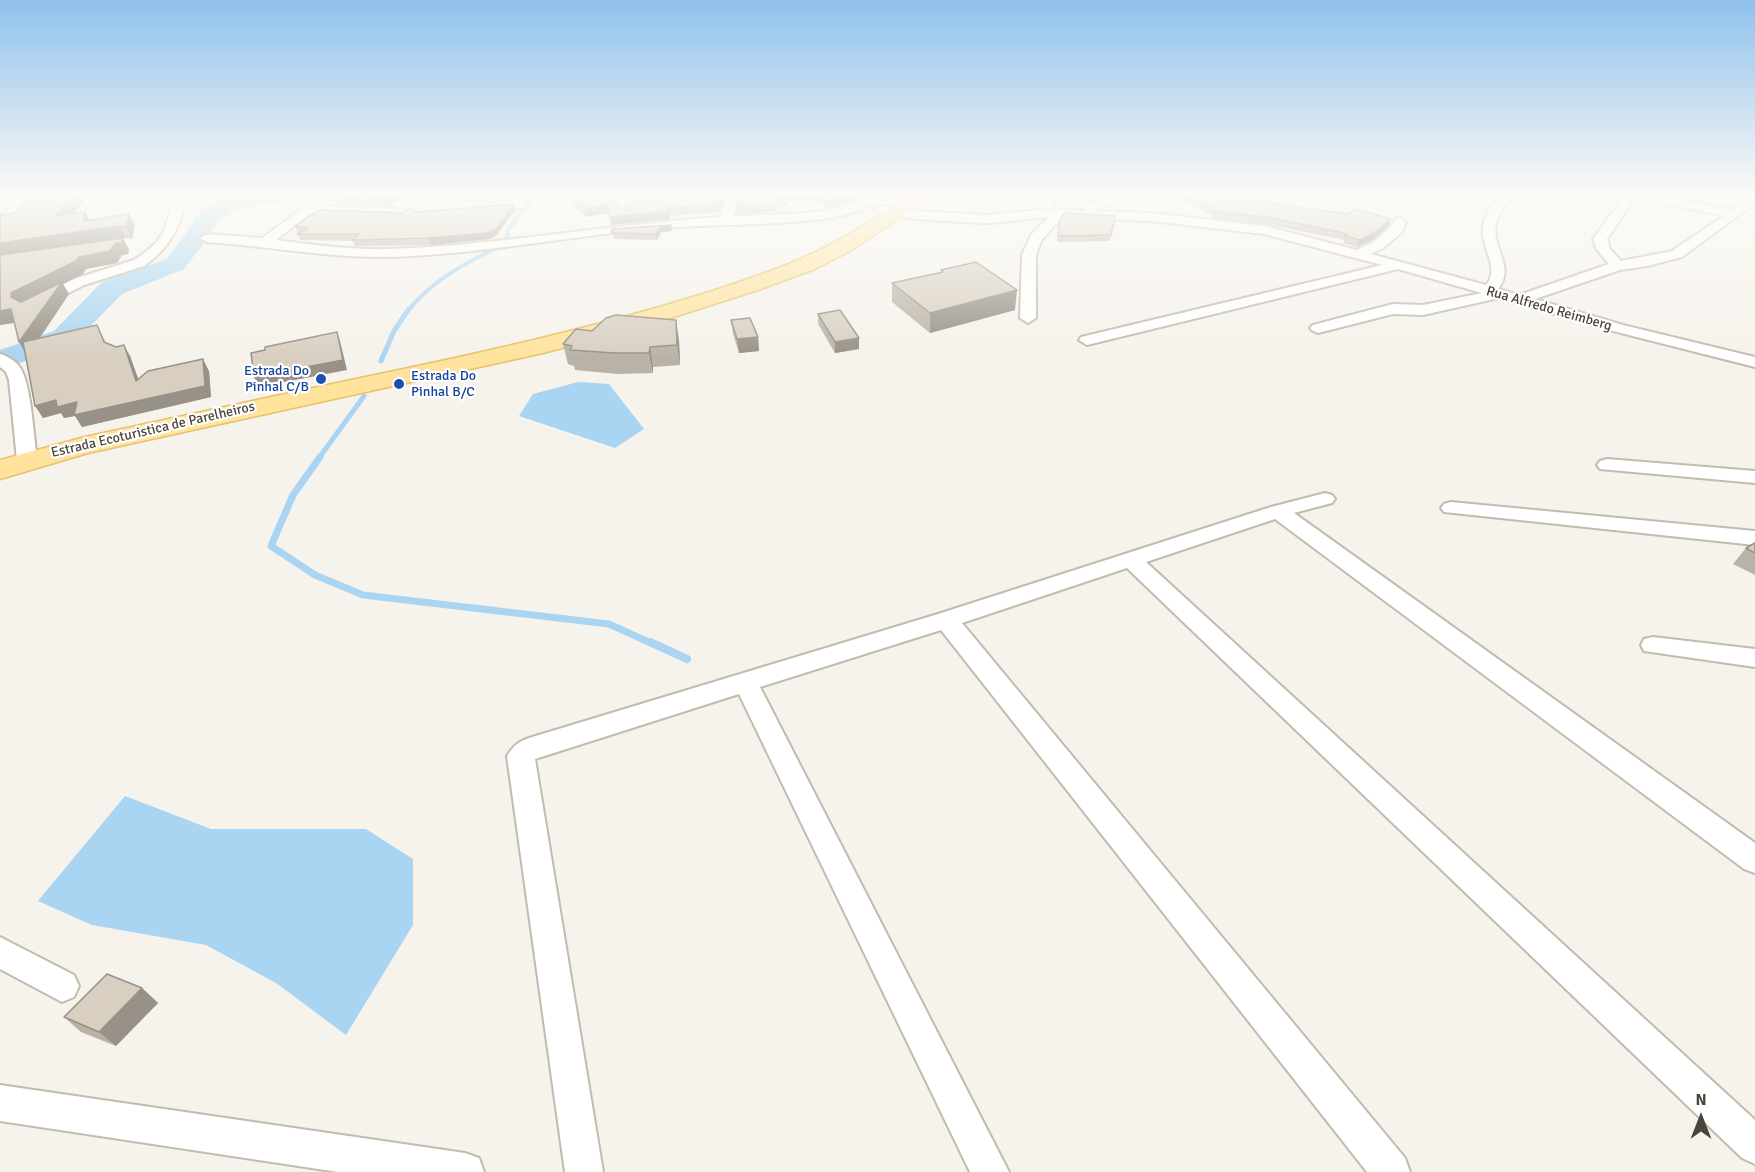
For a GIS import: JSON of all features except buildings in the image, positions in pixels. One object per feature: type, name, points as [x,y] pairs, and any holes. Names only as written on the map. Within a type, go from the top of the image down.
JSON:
[{"type":"main road","name":"Estrada Ecoturistica de Parelheiros","points":[[0,456],[27,453],[213,416],[543,346],[644,319],[751,286],[808,265],[838,250]]},
{"type":"main road","name":"Estrada Ecoturistica de Parelheiros","points":[[0,470],[27,453]]},
{"type":"street","points":[[28,308],[79,282],[122,269],[147,258],[155,250]]},
{"type":"street","points":[[315,250],[373,253],[441,250]]},
{"type":"street","points":[[1028,318],[1029,255],[1031,250]]},
{"type":"street","name":"Rua Alfredo Reimberg","points":[[1339,250],[1755,362]]},
{"type":"street","points":[[1357,255],[1367,250]]},
{"type":"street","points":[[1318,328],[1393,309],[1423,310],[1494,293],[1499,275],[1493,250]]},
{"type":"street","points":[[1604,250],[1618,266]]},
{"type":"street","points":[[1519,300],[1618,266],[1647,262],[1677,254],[1683,250]]},
{"type":"street","points":[[1087,340],[1398,265]]},
{"type":"street","points":[[1720,354],[1755,380]]},
{"type":"street","points":[[1,360],[14,370],[21,394],[21,422],[27,453]]},
{"type":"street","points":[[1607,465],[1755,477]]},
{"type":"street","points":[[584,1172],[521,756],[529,748],[946,620],[1278,511],[1325,499]]},
{"type":"street","points":[[1451,508],[1755,538]]},
{"type":"street","points":[[1278,511],[1755,860]]},
{"type":"street","points":[[1130,559],[1755,1145]]},
{"type":"street","points":[[946,620],[1391,1172]]},
{"type":"street","points":[[1653,645],[1755,658]]},
{"type":"street","points":[[745,681],[990,1172]]},
{"type":"street","points":[[0,952],[62,986]]},
{"type":"street","points":[[0,1103],[465,1172]]},
{"type":"water","points":[[578,382],[609,384],[644,429],[615,448],[519,416],[533,394]]},
{"type":"water","points":[[125,796],[211,829],[366,829],[413,859],[413,925],[346,1035],[276,983],[206,945],[92,925],[38,901]]},
{"type":"waterway","points":[[0,361],[64,337],[112,288],[175,264],[187,250]]},
{"type":"waterway","points":[[407,312],[440,280],[494,250]]},
{"type":"waterway","points":[[381,361],[394,331],[408,310]]},
{"type":"waterway","points":[[319,458],[364,396]]},
{"type":"waterway","points":[[320,457],[293,495],[271,546],[315,575],[363,595],[609,624],[653,644]]},
{"type":"waterway","points":[[650,642],[687,659]]},
{"type":"place","name":"Estrada Do Pinhal C/B","points":[[321,379]]},
{"type":"place","name":"Estrada Do Pinhal B/C","points":[[399,384]]}]
